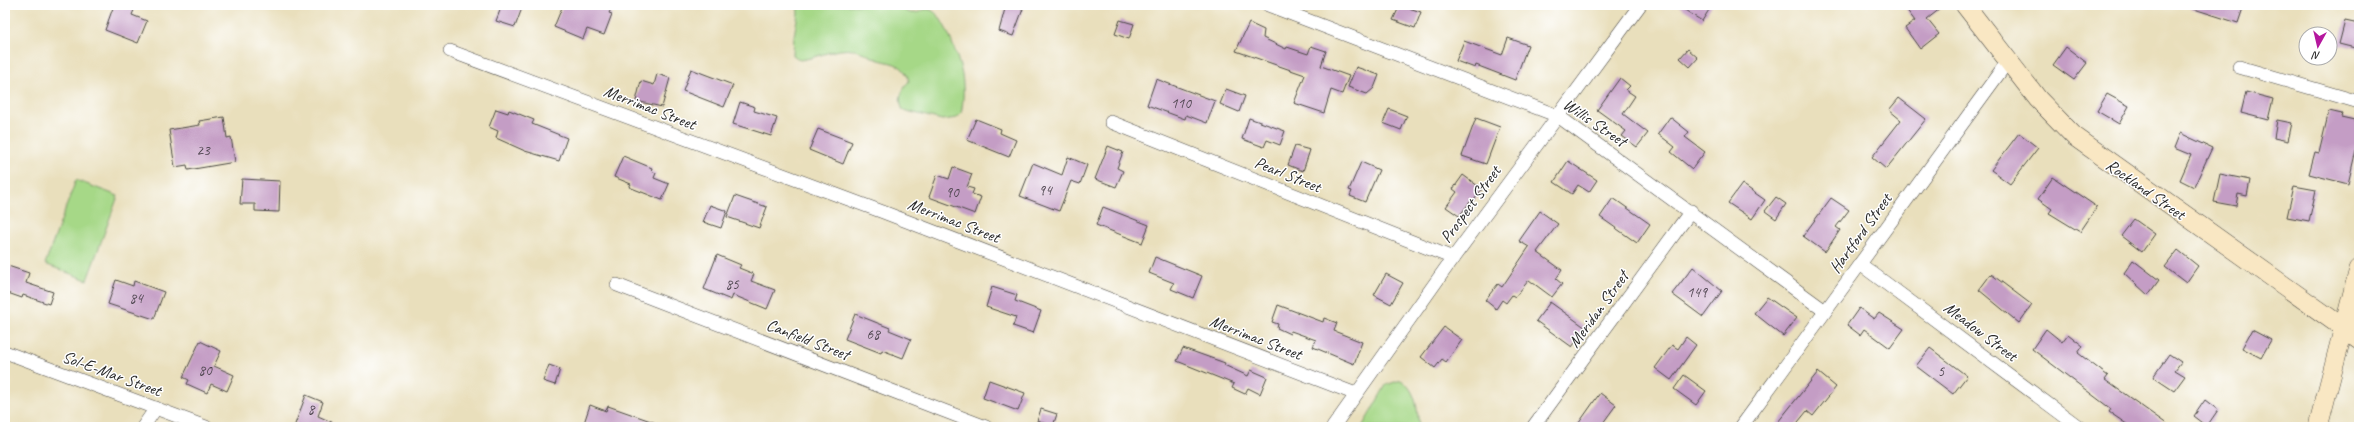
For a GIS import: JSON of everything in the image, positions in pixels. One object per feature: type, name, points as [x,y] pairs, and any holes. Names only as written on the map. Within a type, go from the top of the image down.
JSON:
[{"type":"street","name":"Willis Street","points":[[1268,5],[1558,116],[1691,211],[1826,311]]},
{"type":"street","name":"Prospect Street","points":[[1333,427],[1453,258],[1640,5]]},
{"type":"street","name":"Rockland Street","points":[[1965,5],[2042,103],[2074,136],[2351,334]]},
{"type":"street","name":"Merrimac Street","points":[[450,51],[883,212],[1356,394]]},
{"type":"street","name":"Hartford Street","points":[[1741,427],[2008,61]]},
{"type":"street","points":[[2239,67],[2359,102]]},
{"type":"street","name":"Pearl Street","points":[[1111,122],[1453,258]]},
{"type":"street","name":"Meridan Street","points":[[1533,427],[1691,211]]},
{"type":"street","name":"Meadow Street","points":[[1860,264],[2079,427]]},
{"type":"street","points":[[2318,427],[2351,334],[2359,269]]},
{"type":"street","name":"Canfield Street","points":[[617,285],[986,427]]},
{"type":"street","name":"Sol-E-Mar Street","points":[[5,352],[206,427]]},
{"type":"street","points":[[143,427],[156,408]]},
{"type":"green space","points":[[797,5],[898,5],[910,13],[916,13],[926,9],[931,10],[941,20],[946,28],[961,70],[963,80],[963,103],[961,113],[957,118],[942,120],[903,110],[900,98],[909,81],[902,68],[861,52],[847,49],[833,51],[800,60],[793,55],[794,36],[798,13]]},
{"type":"green space","points":[[76,180],[118,196],[87,280],[45,264]]},
{"type":"green space","points":[[1401,380],[1410,389],[1413,395],[1417,407],[1419,427],[1362,427],[1386,385]]},
{"type":"building","points":[[114,5],[136,5],[132,15],[147,21],[138,43],[105,30]]},
{"type":"building","points":[[502,5],[513,5],[522,8],[515,27],[496,21]]},
{"type":"building","points":[[563,5],[613,5],[609,13],[612,14],[604,35],[587,29],[583,39],[554,27]]},
{"type":"building","points":[[1006,5],[1023,9],[1013,36],[999,31]]},
{"type":"building","points":[[1400,5],[1421,12],[1415,28],[1393,20]]},
{"type":"building","points":[[1677,5],[1712,5],[1702,21]]},
{"type":"building","points":[[1903,5],[1945,5],[1927,19],[1939,34],[1920,49],[1905,28],[1915,21]]},
{"type":"building","points":[[2191,5],[2244,5],[2238,23],[2191,8]]},
{"type":"building","points":[[1120,20],[1134,24],[1129,39],[1115,34]]},
{"type":"building","points":[[2345,21],[2359,24],[2359,49],[2339,44]]},
{"type":"building","points":[[1249,23],[1264,30],[1263,38],[1286,49],[1287,47],[1308,54],[1311,46],[1326,51],[1321,66],[1349,76],[1342,94],[1331,90],[1324,113],[1294,103],[1305,75],[1236,51]]},
{"type":"building","points":[[1508,38],[1528,45],[1515,80],[1476,65],[1475,68],[1456,61],[1464,41],[1502,55]]},
{"type":"building","points":[[2066,47],[2087,63],[2074,80],[2053,65]]},
{"type":"building","points":[[1688,49],[1698,58],[1690,67],[1680,58]]},
{"type":"building","points":[[1356,67],[1379,75],[1374,88],[1367,94],[1348,87]]},
{"type":"building","points":[[691,69],[733,85],[724,107],[683,91]]},
{"type":"building","points":[[657,74],[670,78],[662,107],[636,101],[641,81],[654,85]]},
{"type":"building","points":[[1620,78],[1630,86],[1626,90],[1635,96],[1623,114],[1648,133],[1637,147],[1622,136],[1626,131],[1597,110]]},
{"type":"building","points":[[1156,79],[1215,101],[1207,123],[1186,115],[1185,119],[1147,105]]},
{"type":"building","points":[[1226,89],[1245,96],[1239,112],[1220,104]]},
{"type":"building","points":[[2246,92],[2273,99],[2268,120],[2241,113]]},
{"type":"building","points":[[2107,94],[2129,106],[2119,124],[2097,111]]},
{"type":"building","points":[[1899,98],[1926,119],[1886,169],[1872,157],[1901,120],[1889,110]]},
{"type":"building","points":[[740,102],[755,107],[754,111],[777,118],[771,136],[733,124]]},
{"type":"building","points":[[496,109],[508,113],[509,110],[534,120],[532,124],[567,138],[559,161],[525,151],[496,138],[498,131],[489,127]]},
{"type":"building","points":[[1389,109],[1407,116],[1401,130],[1383,123]]},
{"type":"building","points":[[2329,111],[2342,114],[2341,117],[2359,121],[2359,137],[2348,184],[2309,174],[2315,152],[2319,153]]},
{"type":"building","points":[[224,117],[227,138],[231,137],[235,162],[188,170],[187,165],[175,167],[169,130],[200,125],[199,121]]},
{"type":"building","points":[[1670,117],[1689,132],[1685,137],[1705,152],[1692,169],[1671,152],[1675,147],[1658,134]]},
{"type":"building","points":[[1249,118],[1285,131],[1280,145],[1267,140],[1264,147],[1242,139]]},
{"type":"building","points":[[1476,118],[1500,127],[1486,164],[1462,156]]},
{"type":"building","points":[[976,119],[1001,129],[1000,133],[1016,140],[1009,157],[967,140]]},
{"type":"building","points":[[2277,120],[2292,123],[2288,141],[2274,138]]},
{"type":"building","points":[[818,129],[852,142],[843,164],[809,150]]},
{"type":"building","points":[[2019,133],[2038,148],[2010,184],[1991,170]]},
{"type":"building","points":[[2180,133],[2212,148],[2194,187],[2180,180],[2191,155],[2174,148]]},
{"type":"building","points":[[1108,146],[1123,152],[1117,168],[1123,171],[1116,187],[1095,179]]},
{"type":"building","points":[[1295,146],[1310,150],[1303,171],[1288,165]]},
{"type":"building","points":[[623,156],[652,168],[651,171],[656,173],[654,178],[669,184],[662,200],[629,187],[631,184],[614,177]]},
{"type":"building","points":[[1068,157],[1087,165],[1080,184],[1071,181],[1059,211],[1020,196],[1033,163],[1062,175]]},
{"type":"building","points":[[1568,161],[1597,180],[1589,192],[1578,185],[1572,194],[1554,182]]},
{"type":"building","points":[[1361,162],[1379,170],[1365,202],[1350,196],[1352,191],[1349,190]]},
{"type":"building","points":[[953,167],[972,174],[967,187],[974,189],[972,194],[981,197],[975,214],[929,197],[937,175],[949,179]]},
{"type":"building","points":[[2220,174],[2250,180],[2247,196],[2238,194],[2236,206],[2214,202]]},
{"type":"building","points":[[1463,175],[1482,189],[1472,203],[1470,202],[1459,216],[1446,207],[1457,192],[1453,189]]},
{"type":"building","points":[[2053,177],[2097,207],[2080,232],[2049,213],[2052,209],[2038,199]]},
{"type":"building","points":[[242,179],[280,181],[279,212],[255,211],[255,204],[240,204]]},
{"type":"building","points":[[1742,184],[1765,200],[1752,219],[1728,203]]},
{"type":"building","points":[[2294,186],[2316,190],[2309,221],[2287,217]]},
{"type":"building","points":[[735,196],[767,207],[759,228],[727,217]]},
{"type":"building","points":[[1776,197],[1786,204],[1776,219],[1765,211]]},
{"type":"building","points":[[1613,198],[1650,224],[1637,243],[1600,217]]},
{"type":"building","points":[[1831,198],[1849,210],[1836,227],[1840,230],[1825,252],[1803,236]]},
{"type":"building","points":[[710,205],[727,211],[721,228],[703,222]]},
{"type":"building","points":[[1103,207],[1149,225],[1142,243],[1096,225]]},
{"type":"building","points":[[1540,211],[1558,224],[1537,252],[1562,270],[1556,279],[1562,284],[1552,297],[1529,280],[1515,297],[1512,295],[1506,303],[1502,300],[1496,309],[1485,300],[1498,284],[1502,287],[1529,247],[1519,241]]},
{"type":"building","points":[[2134,219],[2155,234],[2142,252],[2121,236]]},
{"type":"building","points":[[2178,250],[2198,266],[2186,283],[2165,267]]},
{"type":"building","points":[[717,255],[741,265],[739,268],[754,274],[751,281],[775,290],[767,309],[733,295],[731,300],[704,289]]},
{"type":"building","points":[[1155,257],[1202,276],[1193,298],[1171,289],[1174,283],[1149,273]]},
{"type":"building","points":[[2133,260],[2159,280],[2148,295],[2124,273]]},
{"type":"building","points":[[5,265],[29,273],[26,283],[53,292],[49,304],[23,295],[22,298],[5,292]]},
{"type":"building","points":[[1693,267],[1722,291],[1703,317],[1672,294]]},
{"type":"building","points":[[1386,274],[1403,283],[1391,304],[1374,295]]},
{"type":"building","points":[[1991,274],[2032,305],[2019,323],[1979,290]]},
{"type":"building","points":[[116,280],[133,286],[134,281],[164,292],[154,319],[108,304]]},
{"type":"building","points":[[992,287],[1017,295],[1015,301],[1041,311],[1033,333],[1013,326],[1016,317],[986,307]]},
{"type":"building","points":[[1767,297],[1797,318],[1783,336],[1754,313]]},
{"type":"building","points":[[1550,302],[1586,328],[1572,347],[1536,321]]},
{"type":"building","points":[[1278,305],[1323,322],[1324,318],[1337,323],[1334,331],[1362,342],[1354,364],[1313,347],[1316,340],[1291,331],[1290,334],[1277,328],[1278,324],[1272,322]]},
{"type":"building","points":[[1859,308],[1874,319],[1879,313],[1904,329],[1890,348],[1864,329],[1860,335],[1847,325]]},
{"type":"building","points":[[855,314],[890,328],[889,330],[911,339],[903,358],[882,350],[881,353],[845,339]]},
{"type":"building","points":[[1444,327],[1462,340],[1446,362],[1442,359],[1435,368],[1421,357]]},
{"type":"building","points":[[2046,329],[2062,342],[2068,334],[2083,346],[2078,353],[2108,376],[2105,380],[2171,427],[2131,427],[2109,412],[2111,409],[2032,349]]},
{"type":"building","points":[[2252,330],[2271,340],[2261,358],[2242,348]]},
{"type":"building","points":[[1686,337],[1696,345],[1671,380],[1655,368],[1672,345],[1678,349]]},
{"type":"building","points":[[200,341],[221,351],[214,366],[234,375],[227,391],[211,384],[207,393],[187,384],[189,380],[183,377]]},
{"type":"building","points":[[1183,348],[1225,363],[1224,365],[1248,376],[1251,370],[1267,377],[1260,394],[1248,388],[1245,394],[1232,388],[1234,384],[1177,361]]},
{"type":"building","points":[[1930,348],[1967,376],[1953,394],[1916,366]]},
{"type":"building","points":[[2169,354],[2181,362],[2175,370],[2185,376],[2174,391],[2153,377]]},
{"type":"building","points":[[549,365],[560,369],[555,385],[543,381]]},
{"type":"building","points":[[1818,372],[1836,387],[1813,416],[1807,411],[1794,427],[1774,427]]},
{"type":"building","points":[[1684,375],[1706,391],[1696,405],[1674,389]]},
{"type":"building","points":[[989,380],[1025,393],[1018,411],[983,398]]},
{"type":"building","points":[[1600,393],[1616,405],[1600,427],[1576,427]]},
{"type":"building","points":[[306,395],[323,402],[318,416],[343,427],[294,427]]},
{"type":"building","points":[[2205,400],[2218,410],[2207,426],[2194,416]]},
{"type":"building","points":[[590,405],[606,411],[608,406],[662,425],[662,427],[595,427],[584,423]]},
{"type":"building","points":[[1041,409],[1057,414],[1053,426],[1037,421]]}]
